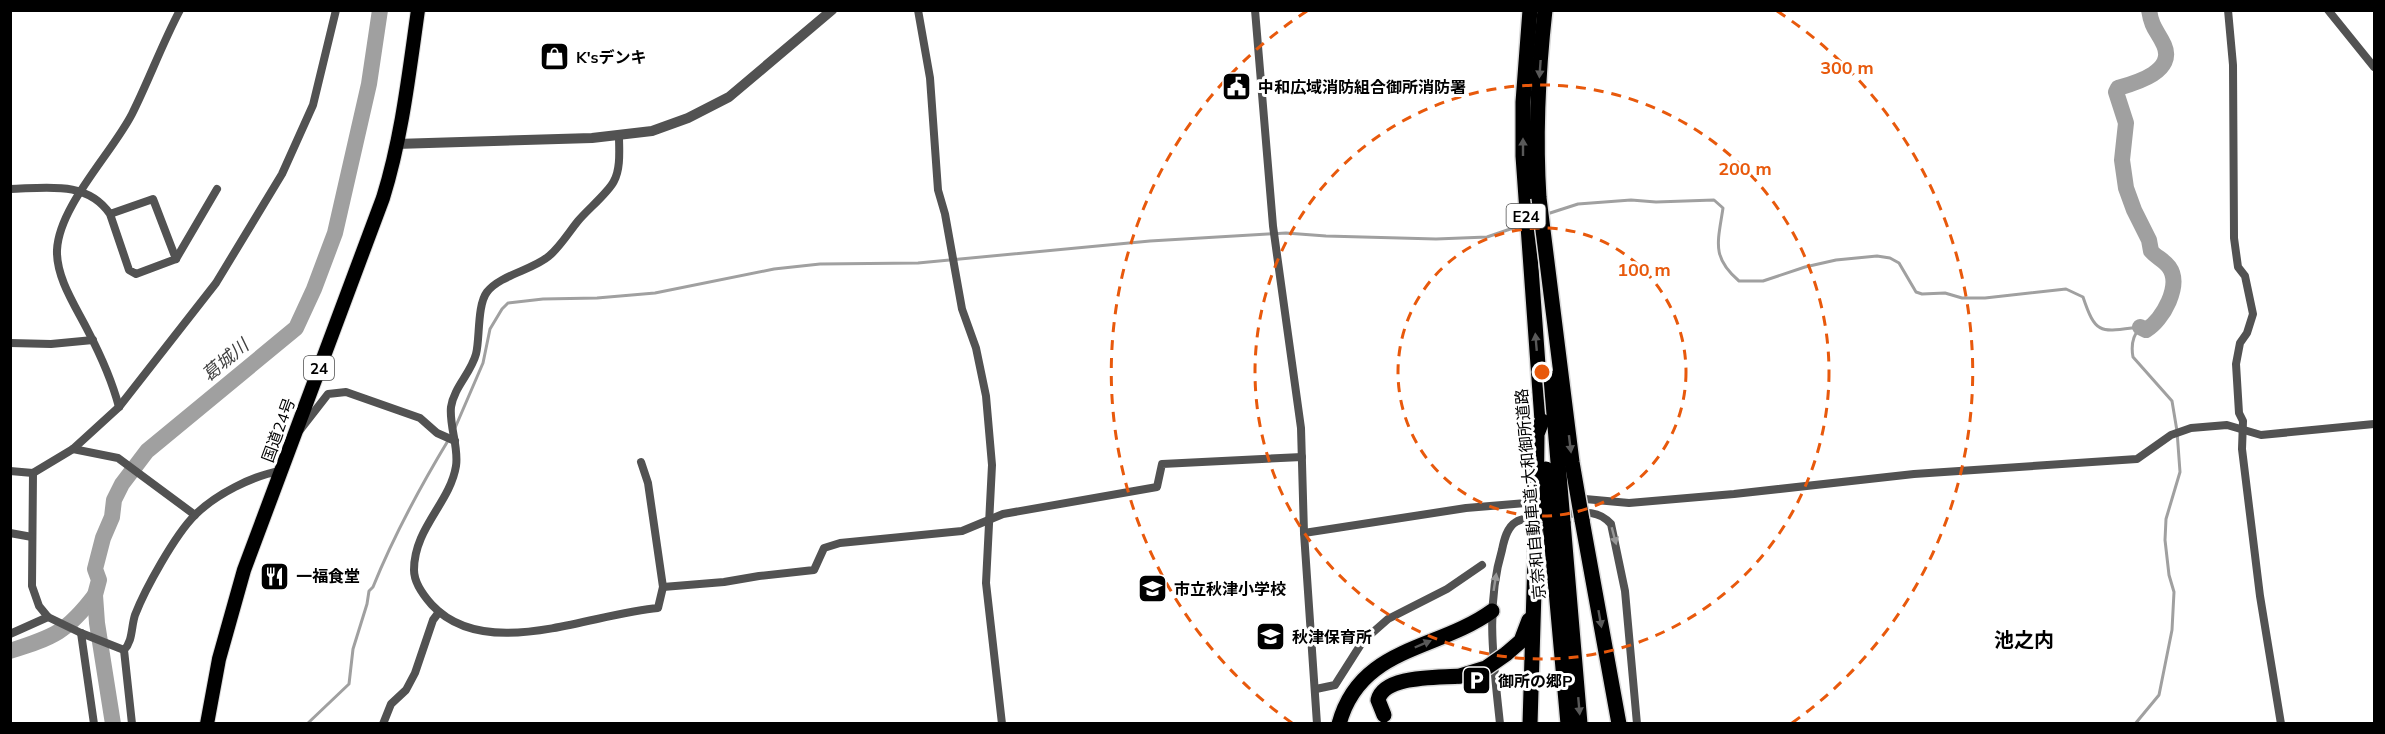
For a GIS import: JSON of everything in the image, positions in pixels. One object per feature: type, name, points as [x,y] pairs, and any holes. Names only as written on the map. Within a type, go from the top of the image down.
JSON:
[{"type":"highway","name":"国道24号","points":[[207,723],[231,610],[392,169],[406,99],[418,10]]},
{"type":"highway","name":"京奈和自動車道;大和御所道路","points":[[1530,10],[1523,102],[1523,156],[1525,211],[1542,421],[1537,434],[1580,723]]},
{"type":"highway","name":"京奈和自動車道;大和御所道路","points":[[1545,10],[1536,154],[1550,523],[1568,723]]},
{"type":"highway","points":[[1539,198],[1572,462],[1619,723]]},
{"type":"highway","points":[[1401,653],[1386,667],[1375,688],[1375,704],[1384,715],[1378,700],[1381,692],[1390,686],[1408,681],[1460,676],[1486,668],[1506,654],[1521,640],[1534,600],[1550,523]]},
{"type":"highway","points":[[1530,723],[1534,600]]},
{"type":"highway","points":[[1339,723],[1345,705],[1359,683],[1377,666],[1401,653],[1474,622],[1492,611]]},
{"type":"street","points":[[119,407],[93,340],[70,297],[57,250],[65,220],[131,115],[162,44],[180,10]]},
{"type":"street","points":[[10,471],[33,473],[73,449],[119,407],[216,283],[282,174],[313,105],[336,10]]},
{"type":"street","points":[[396,144],[511,142],[619,136],[652,131],[688,118],[729,97],[832,10]]},
{"type":"street","points":[[918,10],[930,78],[938,190],[962,309],[976,348],[986,396],[992,465],[986,583],[1002,723]]},
{"type":"street","points":[[1255,10],[1274,226],[1293,362],[1302,457],[1304,533],[1317,723]]},
{"type":"street","points":[[2228,10],[2233,65],[2234,238],[2238,267],[2245,276],[2253,314],[2247,333],[2240,343],[2236,364],[2239,413],[2243,422],[2242,449],[2260,596],[2281,723]]},
{"type":"street","points":[[2328,10],[2374,67]]},
{"type":"street","points":[[619,136],[619,160],[614,181],[549,256],[486,292],[476,356],[458,385],[451,408],[457,464],[453,478],[422,533],[416,552],[414,572],[418,586],[439,612],[452,621],[498,633],[545,630],[633,610],[658,608],[663,587],[648,483],[641,462]]},
{"type":"street","points":[[10,189],[67,187],[82,190],[105,206],[110,214],[129,270],[136,274],[176,259],[218,189]]},
{"type":"street","points":[[110,214],[153,199],[176,259]]},
{"type":"street","points":[[10,343],[51,344],[93,340]]},
{"type":"street","points":[[291,443],[328,394],[346,392],[420,418],[443,436],[454,440]]},
{"type":"street","points":[[1304,533],[1466,508],[1585,499],[1629,502],[1734,494],[1914,474],[2137,459],[2171,435],[2191,428],[2228,425],[2261,435],[2374,424]]},
{"type":"street","points":[[73,449],[118,458],[195,515]]},
{"type":"street","points":[[663,587],[724,582],[814,570],[824,548],[840,543],[962,531],[1003,514],[1157,487],[1162,464],[1302,457]]},
{"type":"street","points":[[33,473],[32,586],[39,606],[48,617],[81,633],[121,648],[129,645],[135,615],[166,555],[195,515],[236,488],[263,474],[280,471]]},
{"type":"street","points":[[1500,723],[1492,638],[1492,611],[1500,554],[1509,529],[1516,522],[1527,518],[1589,513],[1604,517],[1611,525],[1625,591],[1637,723]]},
{"type":"street","points":[[10,533],[32,537]]},
{"type":"street","points":[[1316,689],[1335,685],[1363,642],[1388,620],[1447,589],[1482,565]]},
{"type":"street","points":[[383,723],[391,704],[406,690],[415,673],[433,620],[439,612]]},
{"type":"street","points":[[10,634],[48,617]]},
{"type":"street","points":[[81,633],[94,723]]},
{"type":"street","points":[[121,648],[132,723]]},
{"type":"waterway","name":"葛城川","points":[[113,724],[97,623],[95,595],[99,580],[95,569],[103,538],[112,517],[114,500],[122,484],[147,451],[296,328],[314,289],[335,233],[369,84],[380,10]]},
{"type":"waterway","points":[[2140,327],[2146,330],[2159,318],[2169,302],[2173,283],[2169,267],[2151,251],[2149,240],[2126,188],[2122,160],[2126,123],[2116,92],[2118,88],[2152,75],[2164,62],[2166,54],[2164,45],[2155,29],[2149,10]]},
{"type":"waterway","points":[[1547,214],[1578,204],[1631,200],[1656,202],[1714,200],[1723,208],[1718,240],[1720,256],[1739,281],[1763,281],[1805,267],[1836,260],[1877,256],[1890,258],[1899,263],[1916,292],[1922,294],[1945,293],[1962,298],[1985,298],[2066,289],[2083,297],[2096,325],[2108,330],[2140,327]]},
{"type":"waterway","points":[[455,428],[483,363],[490,329],[508,303],[655,293],[774,269],[820,264],[918,263],[1150,241],[1286,233],[1436,239],[1487,237],[1522,225]]},
{"type":"waterway","points":[[2135,724],[2159,695],[2172,630],[2174,592],[2169,575],[2165,540],[2166,519],[2180,472],[2172,401],[2133,357],[2133,342],[2139,329]]},
{"type":"waterway","points":[[307,724],[349,684],[353,649],[369,591],[373,587],[408,511],[449,439]]},
{"type":"waterway","points":[[10,651],[38,642],[58,632],[76,617],[95,595]]},
{"type":"place","name":"K'sデンキ","points":[[555,57]]},
{"type":"place","name":"中和広域消防組合御所消防署","points":[[1237,87]]},
{"type":"place","name":"一福食堂","points":[[275,576]]},
{"type":"place","name":"市立秋津小学校","points":[[1153,589]]},
{"type":"place","name":"秋津保育所","points":[[1271,637]]},
{"type":"place","name":"御所の郷P","points":[[1477,681]]},
{"type":"district","name":"池之内","points":[[2024,639]]}]
